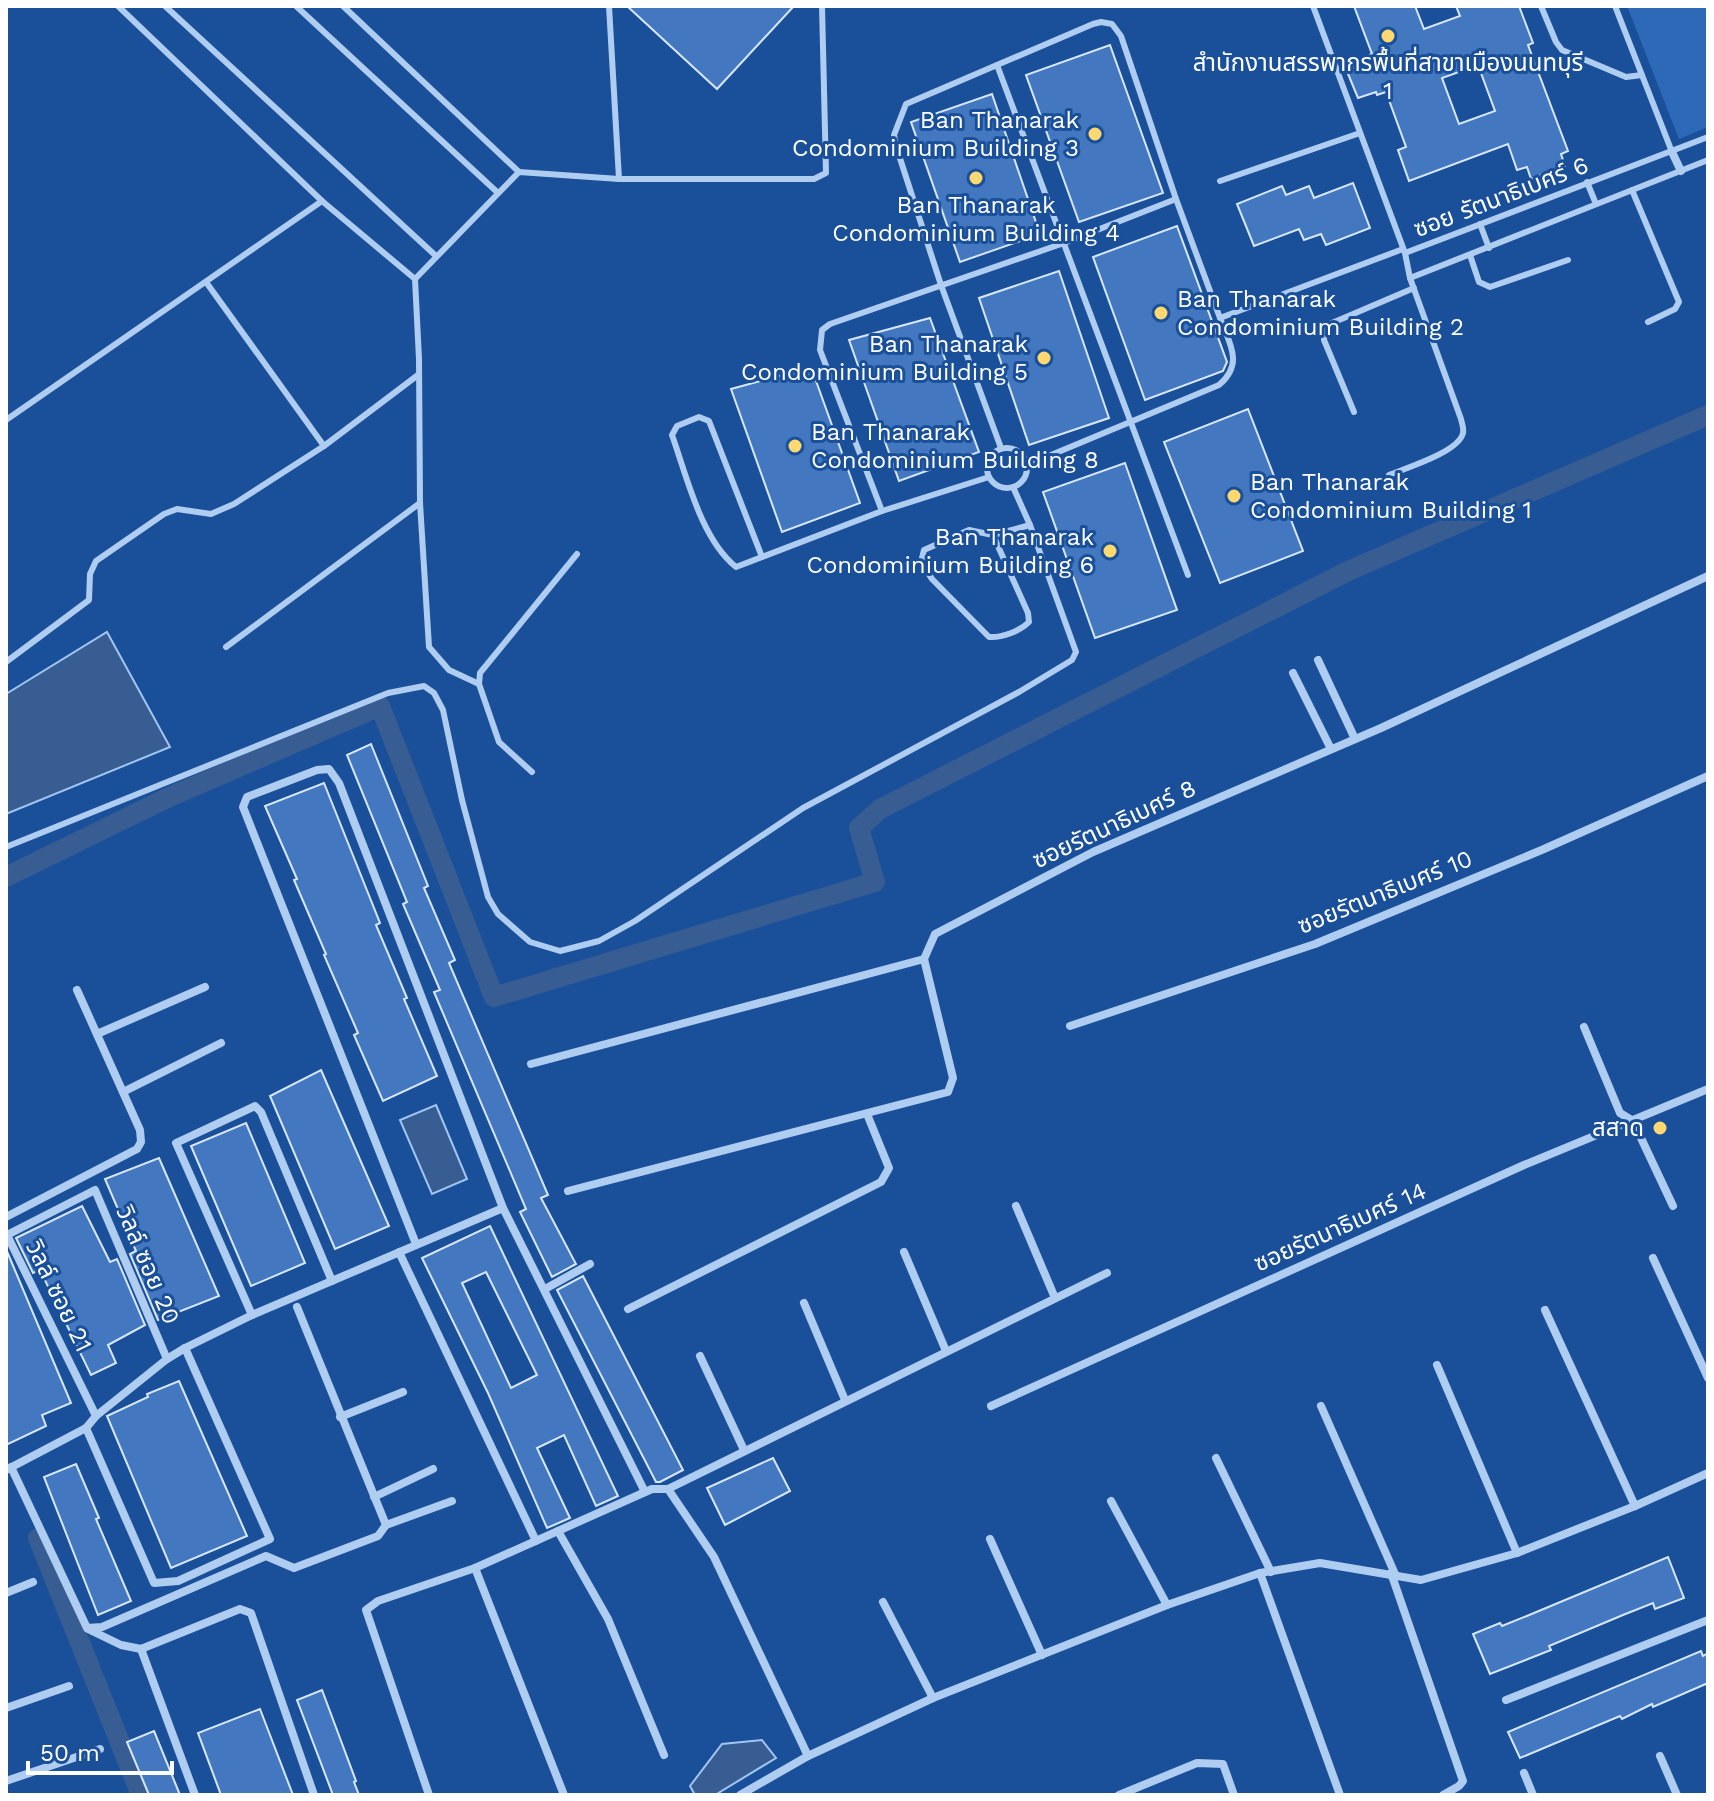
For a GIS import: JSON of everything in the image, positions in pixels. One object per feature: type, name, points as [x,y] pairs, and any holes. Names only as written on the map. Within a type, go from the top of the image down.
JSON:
[{"type":"street","points":[[1672,152],[1681,171]]},
{"type":"street","name":"ซอยรัตนาธิเบศร์ 8","points":[[924,959],[935,934],[1093,852],[1355,739],[1708,576]]},
{"type":"street","points":[[1318,660],[1355,739]]},
{"type":"street","points":[[1293,673],[1331,749]]},
{"type":"street","points":[[416,1244],[243,807],[247,797],[317,770],[329,769],[339,783],[503,1208],[645,1492]]},
{"type":"street","name":"ซอยรัตนาธิเบศร์ 10","points":[[1070,1026],[1315,944],[1544,849],[1708,776]]},
{"type":"street","points":[[531,1064],[924,959],[953,1078],[948,1092],[568,1191]]},
{"type":"street","points":[[97,1034],[205,987]]},
{"type":"street","points":[[6,1217],[137,1149],[141,1142],[140,1130],[77,990]]},
{"type":"street","points":[[1584,1027],[1620,1113],[1633,1121],[1673,1206]]},
{"type":"street","points":[[123,1092],[221,1043]]},
{"type":"street","name":"ซอยรัตนาธิเบศร์ 14","points":[[991,1406],[1524,1165],[1708,1089]]},
{"type":"street","points":[[252,1315],[176,1143],[255,1106],[261,1112],[332,1281]]},
{"type":"street","points":[[628,1309],[881,1182],[889,1168],[867,1114]]},
{"type":"street","name":"วิลล์ ซอย 20","points":[[49,1214],[95,1190],[167,1359]]},
{"type":"street","points":[[1016,1206],[1055,1298]]},
{"type":"street","points":[[314,1795],[251,1613],[240,1609],[141,1649],[121,1645],[87,1628],[9,1469],[86,1428],[96,1416],[185,1348],[252,1315],[503,1208]]},
{"type":"street","name":"วิลล์ ซอย 21","points":[[49,1214],[7,1235],[96,1416]]},
{"type":"street","points":[[399,1252],[536,1541]]},
{"type":"street","points":[[904,1252],[946,1351]]},
{"type":"street","points":[[1653,1258],[1708,1378]]},
{"type":"street","points":[[545,1289],[590,1264]]},
{"type":"street","points":[[429,1795],[366,1610],[378,1601],[475,1568],[652,1489],[668,1489],[1107,1273]]},
{"type":"street","points":[[804,1303],[845,1400]]},
{"type":"street","points":[[297,1307],[386,1525]]},
{"type":"street","points":[[1545,1310],[1635,1506]]},
{"type":"street","points":[[86,1428],[154,1583],[178,1581],[270,1539],[185,1348]]},
{"type":"street","points":[[700,1356],[744,1450]]},
{"type":"street","points":[[1437,1365],[1517,1553]]},
{"type":"street","points":[[340,1417],[403,1392]]},
{"type":"street","points":[[1321,1406],[1393,1574],[1463,1781],[1443,1795]]},
{"type":"street","points":[[1216,1458],[1271,1572]]},
{"type":"street","points":[[374,1497],[433,1469]]},
{"type":"street","points":[[740,1795],[808,1756],[933,1698],[1167,1605],[1260,1573],[1320,1563],[1421,1580],[1517,1553],[1708,1473]]},
{"type":"street","points":[[668,1489],[714,1557],[808,1756]]},
{"type":"street","points":[[87,1628],[102,1627],[266,1556],[294,1568],[378,1536],[386,1525],[452,1501]]},
{"type":"street","points":[[1111,1501],[1167,1605]]},
{"type":"street","points":[[558,1531],[608,1619],[664,1755]]},
{"type":"street","points":[[990,1539],[1042,1655]]},
{"type":"street","points":[[475,1568],[564,1795]]},
{"type":"street","points":[[1260,1573],[1340,1795]]},
{"type":"street","points":[[6,1593],[33,1582]]},
{"type":"street","points":[[883,1602],[933,1698]]},
{"type":"street","points":[[1506,1700],[1708,1620]]},
{"type":"street","points":[[141,1649],[195,1795]]},
{"type":"street","points":[[6,1708],[69,1686]]},
{"type":"street","points":[[6,1781],[100,1749]]},
{"type":"street","points":[[1660,1756],[1677,1795]]},
{"type":"street","points":[[1119,1795],[1197,1763],[1223,1764],[1234,1795]]},
{"type":"street","points":[[1524,1773],[1533,1795]]},
{"type":"lane","points":[[118,6],[322,201],[415,279]]},
{"type":"lane","points":[[165,6],[436,256]]},
{"type":"lane","points":[[296,6],[497,192]]},
{"type":"lane","points":[[343,6],[519,172],[619,179],[814,179],[826,173],[822,6]]},
{"type":"lane","points":[[609,6],[619,179]]},
{"type":"lane","points":[[1220,318],[1404,251],[1313,6]]},
{"type":"lane","points":[[1541,6],[1562,50],[1626,77],[1642,75]]},
{"type":"lane","points":[[1615,6],[1672,152]]},
{"type":"lane","points":[[1001,448],[941,285],[894,135],[906,104],[1093,24],[1112,24],[1121,36],[1234,364],[1232,374],[1219,385],[1027,465]]},
{"type":"lane","points":[[997,65],[1188,575]]},
{"type":"lane","points":[[1220,181],[1360,133]]},
{"type":"lane","name":"ซอย รัตนาธิเบศร์ 6","points":[[1708,137],[1404,251],[1410,278],[1708,160]]},
{"type":"lane","points":[[479,684],[449,670],[429,647],[420,503],[415,279],[519,172]]},
{"type":"lane","points":[[1587,182],[1596,204]]},
{"type":"lane","points":[[1632,190],[1679,302],[1675,309],[1648,322]]},
{"type":"lane","points":[[882,511],[820,350],[822,330],[830,324],[1064,243],[1176,199]]},
{"type":"lane","points":[[6,420],[322,201]]},
{"type":"lane","points":[[1480,224],[1489,248]]},
{"type":"lane","points":[[1470,255],[1479,282],[1490,287],[1568,260]]},
{"type":"lane","points":[[1389,475],[1440,454],[1458,441],[1463,433],[1461,419],[1410,278]]},
{"type":"lane","points":[[206,282],[324,446]]},
{"type":"lane","points":[[1354,412],[1324,340],[1323,330],[1325,326],[1414,288]]},
{"type":"lane","points":[[6,662],[89,600],[90,574],[96,561],[164,514],[177,509],[211,514],[222,509],[324,446],[418,375]]},
{"type":"lane","points":[[762,557],[709,421],[699,417],[677,426],[672,435],[710,536],[723,557],[736,567],[882,511],[989,477]]},
{"type":"lane","points":[[1001,448],[1021,452],[1027,465],[1024,479],[1013,487],[999,487],[989,477],[987,463],[994,451],[1001,448]]},
{"type":"lane","points":[[6,847],[388,693],[424,686],[434,693],[443,710],[462,800],[488,897],[498,914],[530,942],[560,951],[588,944],[635,921],[803,808],[1019,692],[1072,660],[1076,652],[1013,487]]},
{"type":"lane","points":[[226,647],[420,503]]},
{"type":"lane","points":[[993,535],[1028,613],[1029,622],[1023,628],[994,638],[989,637],[932,579],[921,562],[924,550],[969,530],[993,535],[1030,525]]},
{"type":"lane","points":[[532,772],[499,742],[479,684],[480,673],[577,554]]},
{"type":"shaded area","points":[[1627,6],[1708,6],[1708,127],[1679,139]]},
{"type":"shaded area","points":[[107,632],[170,747],[6,814],[6,694]]},
{"type":"shaded area","points":[[436,1105],[467,1179],[432,1194],[400,1120]]},
{"type":"shaded area","points":[[762,1740],[776,1758],[715,1795],[695,1795],[690,1786],[722,1744]]},
{"type":"building","points":[[627,6],[794,6],[717,89]]},
{"type":"building","points":[[1354,6],[1415,6],[1424,29],[1460,16],[1456,6],[1519,6],[1533,43],[1528,45],[1568,151],[1561,154],[1565,166],[1531,179],[1527,167],[1517,170],[1508,144],[1409,181],[1398,150],[1406,147],[1386,92],[1358,98],[1346,69],[1365,62],[1363,57],[1372,54]],"holes":[[[1478,65],[1495,111],[1459,124],[1442,78]]]},
{"type":"building","name":"Ban Thanarak Condominium Building 3","points":[[1110,45],[1163,193],[1079,222],[1026,75]]},
{"type":"building","name":"Ban Thanarak Condominium Building 4","points":[[992,94],[1040,234],[960,262],[911,122]]},
{"type":"building","points":[[1353,183],[1370,228],[1326,245],[1321,234],[1304,240],[1299,229],[1254,246],[1237,204],[1282,186],[1286,195],[1309,186],[1314,198]]},
{"type":"building","name":"Ban Thanarak Condominium Building 2","points":[[1177,226],[1227,362],[1223,371],[1145,400],[1093,257]]},
{"type":"building","name":"Ban Thanarak Condominium Building 5","points":[[1059,271],[1109,418],[1029,445],[979,298]]},
{"type":"building","points":[[930,318],[979,452],[899,481],[849,340]]},
{"type":"building","name":"Ban Thanarak Condominium Building 8","points":[[811,367],[860,503],[782,532],[731,389]]},
{"type":"building","name":"Ban Thanarak Condominium Building 1","points":[[1248,409],[1303,551],[1220,583],[1164,442]]},
{"type":"building","name":"Ban Thanarak Condominium Building 6","points":[[1125,463],[1177,610],[1095,638],[1043,492]]},
{"type":"building","points":[[371,744],[428,886],[424,888],[455,960],[449,963],[548,1195],[541,1198],[576,1264],[552,1277],[520,1212],[526,1209],[434,992],[440,990],[403,904],[407,902],[347,755]]},
{"type":"building","points":[[324,783],[380,923],[376,925],[407,998],[404,999],[437,1076],[383,1101],[354,1035],[358,1033],[294,880],[297,879],[265,806]]},
{"type":"building","points":[[321,1070],[389,1226],[335,1249],[270,1096]]},
{"type":"building","points":[[246,1123],[305,1263],[251,1286],[191,1146]]},
{"type":"building","points":[[159,1158],[219,1296],[158,1320],[130,1254],[136,1251],[105,1179]]},
{"type":"building","points":[[82,1206],[110,1262],[117,1259],[145,1325],[108,1345],[116,1363],[91,1375],[40,1270],[33,1273],[16,1238]]},
{"type":"building","points":[[490,1226],[618,1496],[596,1506],[564,1435],[537,1448],[570,1518],[547,1528],[488,1393],[422,1258]],"holes":[[[486,1272],[537,1375],[511,1388],[462,1283]]]},
{"type":"building","points":[[6,1249],[71,1403],[42,1415],[46,1426],[6,1445]]},
{"type":"building","points":[[583,1276],[683,1470],[660,1482],[656,1482],[557,1290]]},
{"type":"building","points":[[179,1381],[247,1536],[171,1568],[107,1416]]},
{"type":"building","points":[[773,1458],[790,1491],[725,1525],[707,1488]]},
{"type":"building","points":[[76,1464],[131,1601],[98,1615],[44,1477]]},
{"type":"building","points":[[1668,1557],[1684,1598],[1655,1609],[1653,1603],[1490,1674],[1473,1634],[1500,1623],[1502,1626]]},
{"type":"building","points":[[1701,1651],[1703,1656],[1708,1653],[1708,1683],[1520,1758],[1508,1732]]},
{"type":"building","points":[[322,1690],[359,1795],[333,1795],[297,1700]]},
{"type":"building","points":[[260,1709],[293,1795],[221,1795],[198,1733]]},
{"type":"building","points":[[154,1731],[180,1795],[149,1795],[127,1742]]},
{"type":"waterway","points":[[6,877],[167,798],[380,706],[494,997],[875,882],[859,828],[880,809],[1348,571],[1708,415]]},
{"type":"waterway","points":[[38,1538],[141,1795]]},
{"type":"place","name":"สำนักงานสรรพากรพื้นที่สาขาเมืองนนทบุรี 1","points":[[1388,36]]},
{"type":"place","name":"Ban Thanarak Condominium Building 3","points":[[1095,134]]},
{"type":"place","name":"Ban Thanarak Condominium Building 4","points":[[976,178]]},
{"type":"place","name":"Ban Thanarak Condominium Building 2","points":[[1161,313]]},
{"type":"place","name":"Ban Thanarak Condominium Building 5","points":[[1044,358]]},
{"type":"place","name":"Ban Thanarak Condominium Building 8","points":[[795,446]]},
{"type":"place","name":"Ban Thanarak Condominium Building 1","points":[[1234,496]]},
{"type":"place","name":"Ban Thanarak Condominium Building 6","points":[[1110,551]]},
{"type":"place","name":"สสาด","points":[[1660,1128]]}]
